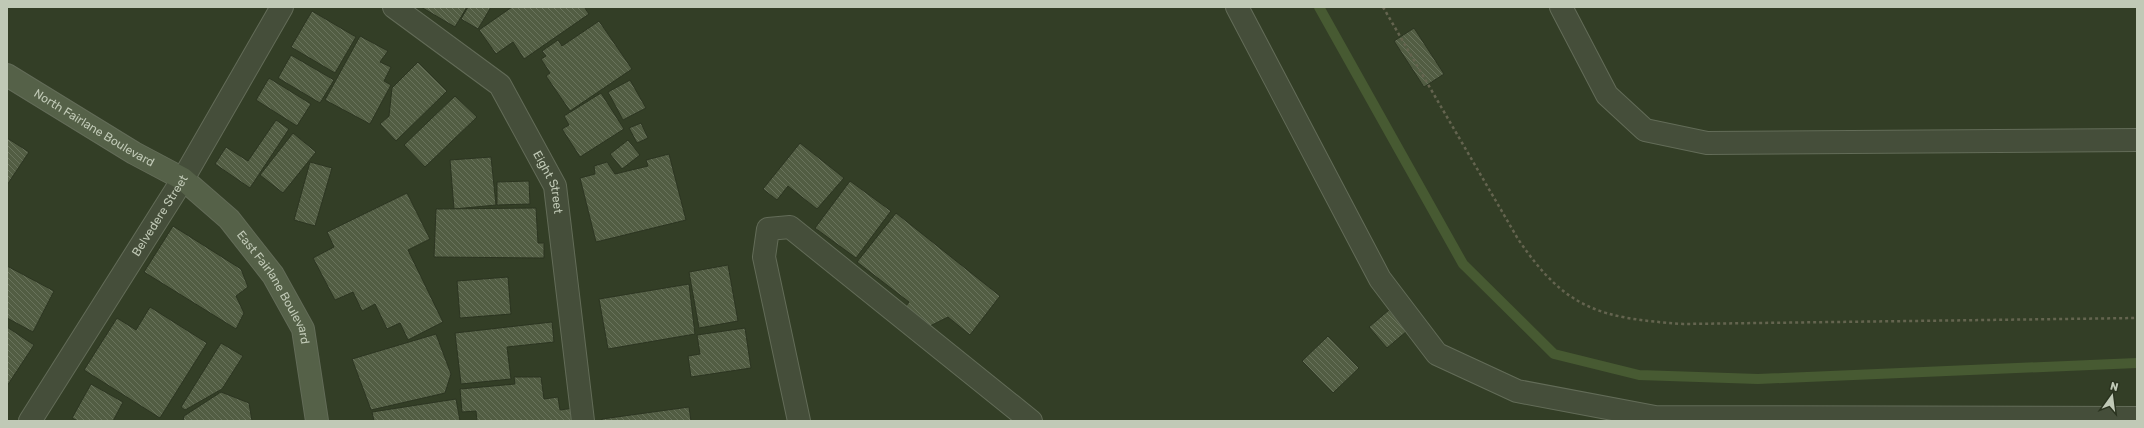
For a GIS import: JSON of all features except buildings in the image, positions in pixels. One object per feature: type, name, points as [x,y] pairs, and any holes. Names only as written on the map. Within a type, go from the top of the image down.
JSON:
[{"type":"street","name":"Belvedere Street","points":[[30,421],[183,179],[282,7]]},
{"type":"street","name":"Eight Street","points":[[394,7],[500,85],[554,186],[583,421]]},
{"type":"street","points":[[1237,7],[1380,279],[1437,354],[1517,391],[1655,417],[2137,418]]},
{"type":"street","points":[[1561,7],[1607,95],[1645,130],[1707,143],[2137,140]]},
{"type":"street","name":"North Fairlane Boulevard","points":[[7,75],[134,153],[183,179]]},
{"type":"street","name":"East Fairlane Boulevard","points":[[183,179],[229,219],[274,275],[303,329],[317,421]]},
{"type":"street","points":[[799,421],[764,256],[768,229],[790,227],[1031,421]]},
{"type":"path","points":[[1383,7],[1518,239],[1536,266],[1573,300],[1600,313],[1651,322],[1683,324],[2137,318]]},
{"type":"waterway","points":[[1319,7],[1463,264],[1554,354],[1639,375],[1758,379],[2137,363]]}]
